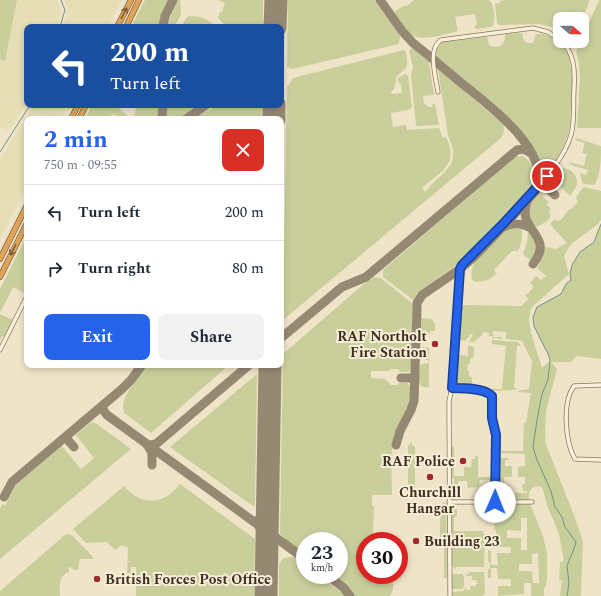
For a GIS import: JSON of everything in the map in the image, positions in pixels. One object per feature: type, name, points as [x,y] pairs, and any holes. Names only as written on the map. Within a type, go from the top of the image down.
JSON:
[{"type":"highway","points":[[118,24],[130,0]]},
{"type":"highway","points":[[127,24],[139,0]]},
{"type":"highway","points":[[0,259],[24,212]]},
{"type":"highway","points":[[0,276],[24,229]]},
{"type":"street","points":[[438,92],[433,52],[436,43],[440,40],[533,28],[548,32],[553,35]]},
{"type":"street","points":[[450,596],[449,401],[452,388],[460,268],[547,176],[559,160],[571,135],[574,69],[572,56],[567,48]]},
{"type":"street","points":[[0,350],[24,302]]},
{"type":"street","points":[[601,385],[574,386],[569,399],[566,429],[568,444],[575,459],[601,460]]},
{"type":"street","points":[[452,388],[471,388],[492,396],[492,418],[496,435],[495,502]]},
{"type":"street","points":[[449,502],[532,502]]},
{"type":"shaded area","points":[[17,0],[58,0],[61,11],[58,24],[24,24],[24,108],[8,131],[0,126],[0,59],[5,60]]},
{"type":"shaded area","points":[[64,0],[122,0],[110,24],[64,24],[68,10]]},
{"type":"shaded area","points":[[32,108],[66,108],[62,116],[27,116]]},
{"type":"shaded area","points":[[24,121],[24,191],[0,239],[0,159]]},
{"type":"green space","points":[[0,0],[17,0],[5,61],[0,59]]},
{"type":"green space","points":[[145,0],[169,0],[161,18],[160,24],[133,24]]},
{"type":"green space","points":[[178,0],[180,0],[181,15],[176,24],[169,24],[170,17]]},
{"type":"green space","points":[[218,0],[263,0],[263,24],[224,24],[218,18],[225,3]]},
{"type":"green space","points":[[288,0],[374,0],[400,36],[399,44],[292,69],[287,67]]},
{"type":"green space","points":[[414,0],[489,0],[494,10],[493,24],[492,27],[476,29],[474,27],[477,24],[475,14],[455,17],[458,31],[428,38],[416,37],[406,31],[393,13],[403,6],[407,6]]},
{"type":"green space","points":[[590,0],[585,12],[553,12],[552,27],[539,24],[499,25],[497,23],[495,4],[500,3],[500,1]]},
{"type":"green space","points":[[599,0],[601,0],[601,128],[577,128],[580,78],[579,63],[576,52],[578,48],[589,48],[589,23]]},
{"type":"green space","points":[[189,16],[204,18],[212,24],[183,24]]},
{"type":"green space","points":[[522,33],[524,41],[533,43],[536,34],[544,34],[553,38],[553,48],[563,48],[569,58],[572,87],[568,133],[561,152],[546,174],[531,145],[506,116],[436,56],[437,48],[442,42],[487,37],[489,45],[499,47],[503,43],[505,34]]},
{"type":"green space","points":[[413,48],[429,62],[434,95],[423,96],[424,103],[428,107],[433,107],[432,104],[435,104],[439,125],[416,125],[411,75],[413,67],[409,50]]},
{"type":"green space","points":[[404,50],[406,52],[407,66],[397,76],[394,89],[391,94],[402,93],[398,78],[405,74],[408,76],[412,107],[408,110],[391,113],[393,127],[406,125],[407,130],[439,128],[443,138],[446,137],[450,147],[451,155],[449,162],[441,172],[422,188],[425,192],[432,183],[446,171],[452,161],[453,156],[453,150],[448,136],[438,69],[503,124],[504,130],[501,138],[284,319],[287,87],[293,78]]},
{"type":"green space","points":[[90,108],[119,108],[126,116],[117,116],[111,114],[111,116],[86,116]]},
{"type":"green space","points":[[136,108],[158,108],[158,116],[134,116]]},
{"type":"green space","points":[[166,108],[192,108],[183,116],[166,116]]},
{"type":"green space","points":[[213,108],[262,108],[261,116],[198,116]]},
{"type":"green space","points":[[576,138],[601,146],[601,161],[598,177],[594,185],[584,184],[582,182],[580,173],[586,175],[588,170],[571,165],[569,162],[584,166],[587,154],[582,153],[585,143],[575,140]]},
{"type":"green space","points":[[522,156],[530,162],[532,166],[534,180],[532,190],[469,256],[418,292],[413,300],[383,277],[383,270],[515,157]]},
{"type":"green space","points":[[563,168],[571,171],[575,175],[577,181],[577,184],[570,196],[556,182],[551,181],[560,169]]},
{"type":"green space","points":[[584,187],[601,191],[601,220],[597,225],[571,244],[564,256],[569,274],[531,308],[529,319],[531,333],[542,368],[550,361],[534,326],[533,317],[537,307],[561,294],[566,284],[571,280],[570,274],[572,265],[580,252],[594,242],[601,224],[601,359],[577,356],[571,362],[551,362],[557,369],[546,411],[545,442],[583,542],[581,596],[560,596],[562,580],[559,580],[560,562],[564,561],[559,534],[547,505],[543,490],[541,487],[531,489],[529,500],[501,500],[498,497],[498,494],[500,493],[527,493],[527,491],[523,491],[522,485],[525,484],[525,477],[518,477],[518,467],[525,466],[525,454],[500,453],[498,451],[499,440],[501,439],[501,451],[523,451],[524,423],[526,423],[531,393],[517,392],[529,389],[532,361],[522,341],[506,339],[506,332],[493,331],[493,337],[502,337],[502,339],[492,338],[492,336],[489,336],[489,333],[483,332],[482,335],[474,342],[469,342],[473,334],[471,334],[465,341],[457,340],[459,308],[461,305],[521,306],[529,299],[525,296],[534,287],[530,283],[536,276],[541,280],[546,276],[537,268],[543,256],[545,247],[556,249],[567,243],[550,224],[555,219],[557,221],[561,220],[569,209],[571,209],[578,202],[576,198]]},
{"type":"green space","points":[[540,194],[542,194],[543,197],[549,202],[547,205],[551,209],[549,212],[551,216],[547,221],[537,227],[530,220],[529,207]]},
{"type":"green space","points":[[512,228],[521,229],[522,231],[522,240],[518,251],[512,251],[494,270],[497,273],[493,277],[488,280],[476,282],[472,280],[471,274],[473,266],[477,260],[497,239]]},
{"type":"green space","points":[[528,231],[531,234],[536,246],[536,254],[532,262],[523,254],[527,242]]},
{"type":"green space","points":[[24,241],[24,293],[13,287],[0,313],[0,289]]},
{"type":"green space","points":[[375,277],[382,279],[413,304],[411,369],[408,372],[400,372],[398,369],[391,369],[389,371],[371,371],[371,378],[385,379],[391,385],[408,383],[411,389],[410,403],[393,440],[392,495],[372,495],[372,506],[374,506],[373,532],[356,532],[356,584],[393,584],[393,590],[390,596],[354,596],[349,586],[346,584],[348,584],[348,532],[296,532],[296,547],[280,533],[284,353],[365,283]]},
{"type":"green space","points":[[0,314],[13,320],[5,337],[2,336],[0,341]]},
{"type":"green space","points":[[421,318],[432,319],[435,325],[435,331],[430,331],[430,334],[423,334],[420,331]]},
{"type":"green space","points":[[492,340],[518,342],[521,346],[517,346],[514,388],[518,388],[514,390],[489,391],[489,389],[502,389],[506,346],[492,344]]},
{"type":"green space","points":[[458,345],[459,355],[468,356],[467,345],[474,348],[474,357],[470,359],[470,364],[468,364],[467,371],[469,371],[469,375],[472,378],[472,384],[470,386],[456,386],[455,384]]},
{"type":"green space","points":[[422,347],[429,348],[429,363],[428,360],[426,360],[426,354],[420,351]]},
{"type":"green space","points":[[429,363],[429,387],[422,387],[419,383],[419,369],[422,364]]},
{"type":"green space","points":[[146,368],[226,368],[151,433],[124,413],[123,406],[127,394]]},
{"type":"green space","points":[[257,374],[255,506],[253,506],[170,447]]},
{"type":"green space","points":[[91,422],[97,424],[131,449],[0,559],[0,509],[2,504],[5,505],[16,485],[62,446],[81,469],[94,458],[76,435]]},
{"type":"green space","points":[[412,441],[412,446],[415,446],[415,495],[417,496],[416,498],[412,499],[408,495],[408,446]]},
{"type":"green space","points":[[454,446],[454,476],[464,476],[464,467],[471,467],[472,459],[475,459],[475,456],[478,456],[478,477],[493,477],[493,487],[490,488],[490,480],[480,480],[479,487],[468,488],[467,481],[458,481],[458,488],[460,491],[456,491],[456,500],[453,500],[451,497],[451,487],[454,487],[454,478],[451,478],[451,448]]},
{"type":"green space","points":[[501,458],[508,458],[508,460],[505,460],[505,466],[512,466],[512,477],[504,477],[504,485],[509,485],[508,491],[500,491],[498,489],[499,460]]},
{"type":"green space","points":[[180,484],[255,539],[254,596],[136,596],[136,567],[131,567],[131,578],[127,579],[128,548],[122,545],[115,550],[107,542],[86,543],[73,529],[124,486],[138,498],[153,501],[167,496]]},
{"type":"green space","points":[[442,502],[446,503],[447,578],[444,578],[444,548],[439,548],[440,504],[443,504]]},
{"type":"green space","points":[[495,504],[530,504],[543,536],[547,553],[547,577],[546,586],[544,588],[544,596],[531,596],[531,583],[524,583],[524,594],[498,596],[498,586],[511,586],[511,579],[498,579],[497,568],[491,568],[491,578],[488,578],[490,563],[488,562],[488,550],[491,551],[491,565],[498,565],[497,553],[511,553],[511,547],[498,547],[496,530],[494,530]],"holes":[[[521,518],[527,518],[527,550],[521,550],[521,538],[507,538],[507,530],[521,531]],[[538,553],[539,583],[533,583],[532,571],[519,571],[519,564],[532,564],[532,554]]]},
{"type":"green space","points":[[451,509],[457,509],[457,516],[454,517],[454,531],[484,531],[484,567],[456,567],[456,569],[452,566]]},
{"type":"green space","points":[[66,534],[72,535],[93,557],[93,559],[80,559],[78,570],[74,570],[69,567],[69,572],[63,576],[60,582],[60,596],[0,596],[0,591]]},
{"type":"green space","points":[[294,557],[296,558],[296,584],[330,584],[345,596],[279,596],[279,564],[284,558]]},
{"type":"green space","points":[[484,570],[485,594],[483,594],[483,596],[452,596],[453,592],[463,591],[466,587],[466,590],[470,590],[470,586],[476,586],[476,584],[478,584],[476,580],[470,580],[472,579],[472,576],[466,576],[466,574],[469,572],[484,572]]},
{"type":"green space","points":[[453,574],[462,574],[464,577],[464,586],[462,589],[451,588]]},
{"type":"waterway","points":[[61,0],[65,10],[61,24]]},
{"type":"waterway","points":[[0,152],[28,108]]},
{"type":"waterway","points":[[567,596],[569,583],[567,566],[576,542],[565,527],[562,517],[555,507],[551,491],[537,460],[533,447],[542,394],[548,380],[550,361],[534,326],[533,317],[537,307],[561,294],[566,284],[571,280],[570,274],[572,265],[580,252],[594,242],[601,224]]},
{"type":"taxiway","points":[[164,24],[165,16],[173,0]]},
{"type":"taxiway","points":[[380,0],[402,31],[413,43],[490,106],[517,132],[528,147],[536,162],[539,177],[535,192],[474,257],[460,269],[422,295],[417,303],[414,401],[400,431],[396,445]]},
{"type":"taxiway","points":[[162,116],[163,108]]},
{"type":"taxiway","points":[[190,116],[202,108]]},
{"type":"taxiway","points":[[284,335],[342,287],[366,277],[517,150],[524,149],[531,153]]},
{"type":"taxiway","points":[[539,176],[542,183],[555,195]]},
{"type":"taxiway","points":[[527,202],[525,212],[527,220],[538,239],[540,246],[539,254],[533,264]]},
{"type":"taxiway","points":[[504,227],[511,224],[517,224],[531,228]]},
{"type":"taxiway","points":[[4,497],[12,482],[122,389],[140,368]]},
{"type":"taxiway","points":[[146,444],[156,444],[245,368]]},
{"type":"taxiway","points":[[401,378],[415,378]]},
{"type":"taxiway","points":[[101,407],[107,415],[257,524],[264,535],[267,555]]},
{"type":"taxiway","points":[[65,437],[74,447]]},
{"type":"taxiway","points":[[148,446],[152,453],[152,465]]},
{"type":"taxiway","points":[[254,521],[263,520],[266,515],[267,507]]},
{"type":"taxiway","points":[[267,524],[271,534],[296,552]]},
{"type":"taxiway","points":[[339,584],[350,596]]},
{"type":"runway","points":[[275,24],[276,0]]},
{"type":"runway","points":[[274,108],[274,116]]},
{"type":"runway","points":[[266,596],[270,368]]},
{"type":"place","name":"RAF Northolt Fire Station","points":[[435,344]]},
{"type":"place","name":"RAF Police","points":[[463,461]]},
{"type":"place","name":"Churchill Hangar","points":[[430,477]]},
{"type":"place","name":"Building 23","points":[[416,541]]},
{"type":"place","name":"British Forces Post Office","points":[[97,579]]},
{"type":"route","points":[[495,502],[496,432],[492,421],[492,396],[471,388],[452,388],[459,274],[462,265],[487,241],[547,176]]}]
